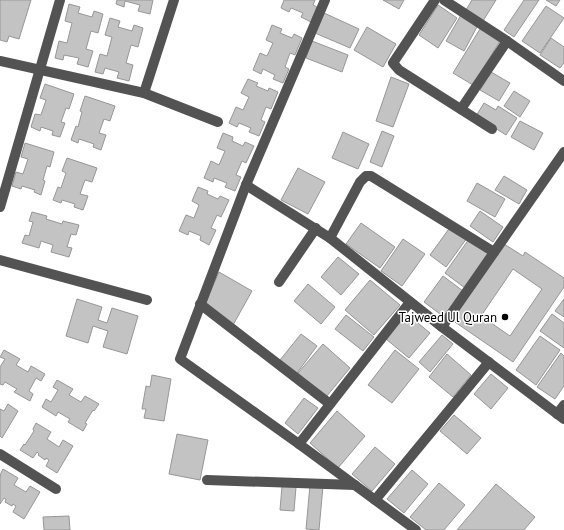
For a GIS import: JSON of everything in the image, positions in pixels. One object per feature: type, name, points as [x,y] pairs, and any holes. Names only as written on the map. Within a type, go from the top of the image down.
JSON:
[{"type":"street","points":[[0,207],[60,0]]},
{"type":"street","points":[[144,92],[174,0]]},
{"type":"street","points":[[325,0],[246,185],[180,359],[356,485],[416,530]]},
{"type":"street","points":[[435,0],[393,63],[399,70],[492,129]]},
{"type":"street","points":[[444,0],[564,81]]},
{"type":"street","points":[[461,109],[506,41]]},
{"type":"street","points":[[0,61],[144,92],[218,122]]},
{"type":"street","points":[[442,328],[564,152]]},
{"type":"street","points":[[330,238],[360,182],[366,176],[371,176],[494,252]]},
{"type":"street","points":[[246,185],[330,238],[442,328],[561,416],[564,405]]},
{"type":"street","points":[[279,282],[316,228]]},
{"type":"street","points":[[0,260],[147,300]]},
{"type":"street","points":[[299,444],[410,302]]},
{"type":"street","points":[[200,304],[330,404]]},
{"type":"street","points":[[375,500],[489,362]]},
{"type":"street","points":[[0,454],[56,489]]},
{"type":"street","points":[[208,480],[356,485]]},
{"type":"building","points":[[0,0],[31,0],[19,39],[9,36],[7,42],[0,40]]},
{"type":"building","points":[[117,0],[153,0],[150,14],[138,11],[140,5],[125,1],[124,7],[116,4]]},
{"type":"building","points":[[284,0],[315,0],[313,5],[317,7],[311,22],[301,17],[303,13],[291,8],[289,12],[281,8]]},
{"type":"building","points":[[383,0],[404,0],[399,9]]},
{"type":"building","points":[[472,0],[496,0],[483,21],[466,10]]},
{"type":"building","points":[[524,0],[539,0],[514,37],[504,30]]},
{"type":"building","points":[[546,0],[560,0],[556,6]]},
{"type":"building","points":[[69,4],[80,7],[78,13],[92,17],[94,11],[103,14],[98,33],[91,31],[86,49],[93,51],[88,67],[77,64],[79,58],[64,55],[63,60],[55,58],[59,41],[67,43],[72,23],[65,21]]},
{"type":"building","points":[[438,5],[457,18],[438,48],[419,35]]},
{"type":"building","points":[[546,6],[564,18],[540,53],[522,41]]},
{"type":"building","points":[[324,13],[359,29],[350,48],[315,33]]},
{"type":"building","points":[[461,15],[478,25],[464,51],[446,41]]},
{"type":"building","points":[[110,18],[120,21],[118,27],[132,31],[134,25],[143,28],[138,47],[131,45],[126,63],[133,65],[129,81],[117,78],[119,72],[105,68],[103,74],[95,72],[100,54],[107,56],[112,37],[105,35]]},
{"type":"building","points":[[272,25],[282,29],[280,33],[292,38],[294,34],[302,38],[295,55],[290,53],[285,67],[289,69],[283,83],[273,79],[275,75],[263,69],[261,74],[253,70],[260,53],[267,56],[273,43],[266,40]]},
{"type":"building","points":[[367,27],[396,44],[383,67],[354,50]]},
{"type":"building","points":[[480,29],[500,41],[473,85],[453,73]]},
{"type":"building","points":[[551,38],[564,47],[564,63],[560,68],[540,55]]},
{"type":"building","points":[[312,41],[348,55],[342,72],[306,58]]},
{"type":"building","points":[[491,72],[510,83],[499,101],[480,90]]},
{"type":"building","points":[[391,77],[409,84],[393,127],[376,121]]},
{"type":"building","points":[[248,79],[258,83],[256,86],[268,91],[269,88],[278,92],[271,109],[266,107],[261,120],[265,122],[259,136],[249,132],[251,128],[239,123],[237,127],[229,123],[236,107],[243,110],[249,97],[241,93]]},
{"type":"building","points":[[45,84],[74,94],[69,109],[66,108],[61,122],[65,123],[60,137],[52,135],[53,131],[41,127],[40,131],[31,127],[35,114],[41,115],[46,100],[40,98]]},
{"type":"building","points":[[514,91],[530,101],[520,117],[504,106]]},
{"type":"building","points":[[85,96],[115,106],[110,121],[104,119],[99,133],[106,135],[101,150],[93,147],[94,144],[79,139],[78,143],[71,140],[76,126],[78,127],[82,112],[80,111]]},
{"type":"building","points":[[484,103],[496,110],[498,106],[517,118],[506,135],[476,116]]},
{"type":"building","points":[[520,121],[543,133],[534,150],[511,137]]},
{"type":"building","points":[[382,131],[394,136],[382,167],[370,162]]},
{"type":"building","points":[[343,132],[369,144],[358,169],[332,158]]},
{"type":"building","points":[[223,133],[233,137],[232,141],[243,146],[245,142],[254,146],[246,163],[242,161],[236,175],[241,177],[235,191],[225,187],[227,183],[214,178],[213,182],[204,178],[211,161],[219,165],[225,151],[217,148]]},
{"type":"building","points":[[25,143],[54,152],[50,167],[47,166],[41,195],[34,192],[35,190],[22,186],[21,189],[12,186],[16,172],[23,174],[28,159],[21,157]]},
{"type":"building","points":[[67,158],[97,168],[92,182],[85,180],[80,194],[88,196],[83,210],[74,207],[75,204],[62,200],[61,203],[53,200],[58,187],[61,188],[66,173],[62,171]]},
{"type":"building","points":[[298,168],[325,182],[308,214],[281,200]]},
{"type":"building","points":[[504,176],[527,190],[519,204],[495,190]]},
{"type":"building","points":[[477,183],[505,199],[495,217],[467,201]]},
{"type":"building","points":[[198,187],[208,191],[207,194],[218,199],[220,196],[229,200],[221,217],[217,215],[211,228],[216,230],[209,245],[200,240],[201,236],[189,231],[188,235],[179,231],[186,215],[194,218],[199,205],[192,201]]},
{"type":"building","points":[[480,211],[503,227],[493,242],[470,226]]},
{"type":"building","points":[[32,212],[47,216],[46,219],[62,224],[63,221],[79,225],[76,235],[71,234],[67,247],[72,248],[69,257],[51,252],[53,245],[41,241],[39,248],[22,243],[25,235],[29,236],[33,222],[29,221]]},
{"type":"building","points":[[361,223],[395,247],[380,268],[346,244]]},
{"type":"building","points":[[451,226],[467,238],[446,267],[430,255]]},
{"type":"building","points":[[403,239],[425,254],[402,286],[381,271]]},
{"type":"building","points":[[469,239],[490,253],[465,288],[445,273]]},
{"type":"building","points":[[504,244],[523,256],[525,252],[564,278],[564,287],[513,362],[452,320]],"holes":[[[513,269],[542,289],[510,336],[481,316]]]},
{"type":"building","points":[[338,257],[359,274],[341,295],[321,277]]},
{"type":"building","points":[[219,272],[252,291],[233,325],[204,306]]},
{"type":"building","points":[[443,276],[463,291],[444,317],[424,302]]},
{"type":"building","points":[[370,280],[400,305],[374,335],[345,310]]},
{"type":"building","points":[[308,284],[335,307],[321,324],[294,301]]},
{"type":"building","points":[[77,299],[102,307],[98,320],[107,323],[112,308],[138,316],[127,354],[103,347],[108,331],[93,326],[88,343],[66,336]]},
{"type":"building","points":[[564,299],[564,317],[555,311]]},
{"type":"building","points":[[407,314],[430,333],[409,358],[386,339]]},
{"type":"building","points":[[552,314],[564,323],[564,348],[540,331]]},
{"type":"building","points":[[346,315],[374,337],[363,351],[335,329]]},
{"type":"building","points":[[301,334],[317,346],[297,373],[280,360]]},
{"type":"building","points":[[442,335],[453,344],[430,372],[419,362]]},
{"type":"building","points":[[540,336],[560,350],[536,385],[516,370]]},
{"type":"building","points":[[323,344],[350,368],[326,397],[298,373]]},
{"type":"building","points":[[4,350],[20,359],[16,365],[28,372],[31,366],[45,374],[41,381],[36,378],[29,391],[33,394],[30,401],[14,392],[17,389],[5,382],[3,385],[0,384],[0,367],[5,359],[0,357]]},
{"type":"building","points":[[395,350],[419,369],[392,403],[368,385]]},
{"type":"building","points":[[561,353],[564,356],[564,386],[555,399],[537,387]]},
{"type":"building","points":[[447,354],[471,375],[453,397],[429,377]]},
{"type":"building","points":[[491,374],[508,388],[491,409],[474,394]]},
{"type":"building","points":[[152,375],[171,379],[164,421],[144,418],[146,409],[142,409],[146,386],[150,387]]},
{"type":"building","points":[[57,380],[73,389],[69,395],[81,402],[85,396],[99,404],[94,411],[93,410],[85,423],[87,424],[83,431],[68,422],[70,419],[58,412],[56,416],[42,407],[46,399],[51,402],[58,390],[53,387]]},
{"type":"building","points":[[304,398],[318,408],[298,434],[285,423]]},
{"type":"building","points":[[8,404],[18,411],[2,438],[0,436],[0,409],[4,411]]},
{"type":"building","points":[[337,411],[365,436],[338,468],[310,443]]},
{"type":"building","points":[[454,415],[481,438],[467,454],[440,431]]},
{"type":"building","points":[[36,423],[51,432],[47,439],[59,447],[63,440],[73,446],[57,473],[46,466],[49,460],[46,458],[45,460],[38,455],[39,454],[37,452],[33,458],[20,450],[34,431],[33,429]]},
{"type":"building","points":[[177,434],[208,440],[200,480],[169,474]]},
{"type":"building","points":[[375,447],[395,464],[372,491],[352,474]]},
{"type":"building","points":[[3,469],[18,478],[14,485],[26,492],[30,486],[40,492],[24,519],[13,512],[16,506],[13,504],[12,506],[5,502],[6,499],[4,498],[0,504],[0,475]]},
{"type":"building","points":[[412,470],[428,484],[404,513],[387,499]]},
{"type":"building","points":[[439,483],[465,505],[444,530],[426,530],[410,517]]},
{"type":"building","points":[[496,484],[535,517],[524,530],[457,530]]},
{"type":"building","points":[[310,485],[323,486],[319,530],[306,529]]},
{"type":"building","points":[[282,486],[296,487],[294,511],[280,510]]},
{"type":"building","points":[[69,516],[70,530],[44,530],[43,517]]},
{"type":"place","name":"Tajweed Ul Quran","points":[[505,317]]}]
